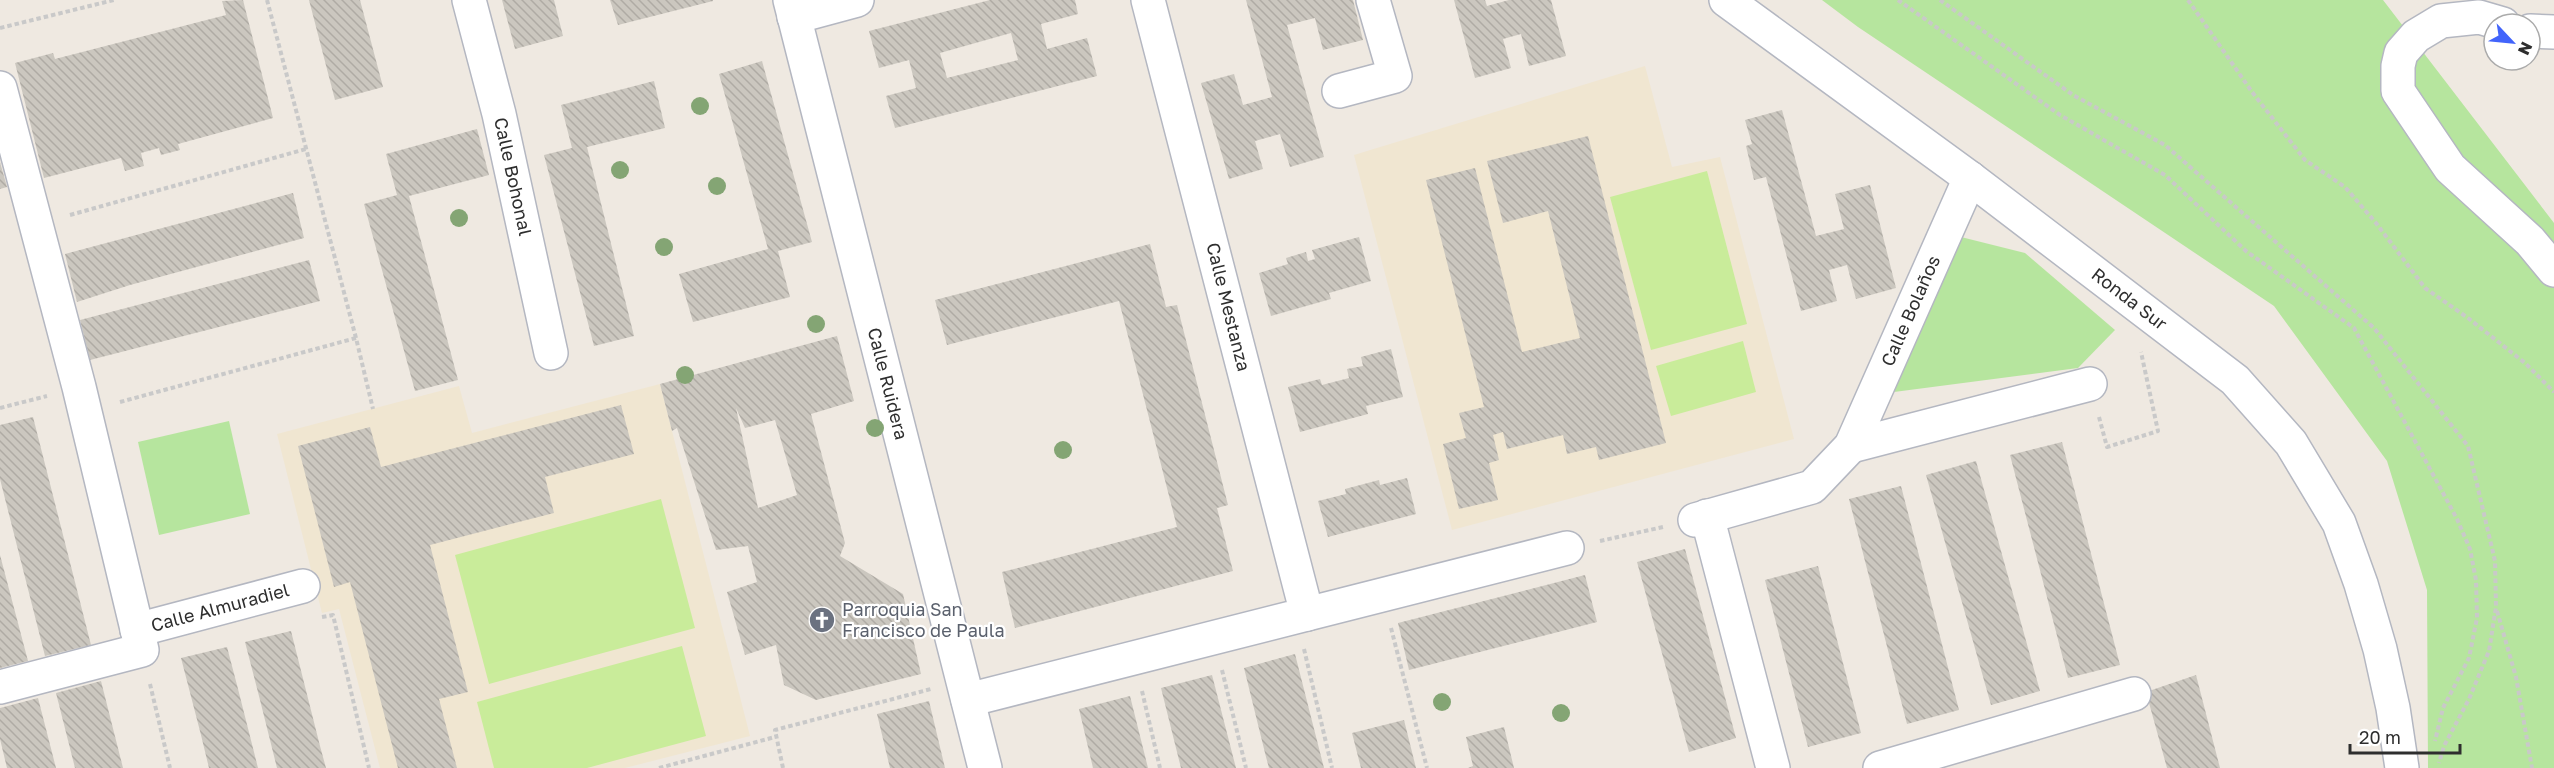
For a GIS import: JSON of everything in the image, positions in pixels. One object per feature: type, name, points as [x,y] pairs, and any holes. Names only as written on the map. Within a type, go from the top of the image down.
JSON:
[{"type":"street","name":"Calle Bohonal","points":[[469,0],[499,114],[550,353]]},
{"type":"street","points":[[792,8],[857,0]]},
{"type":"street","name":"Calle Mestanza","points":[[1148,0],[1302,616]]},
{"type":"street","points":[[1339,91],[1395,76],[1373,0]]},
{"type":"street","name":"Ronda Sur","points":[[1726,0],[1970,178],[2235,380],[2291,443],[2339,523],[2361,584],[2380,649],[2393,708],[2402,768]]},
{"type":"street","name":"Calle Ruidera","points":[[792,8],[985,768]]},
{"type":"street","points":[[2482,18],[2441,21],[2416,36],[2400,53],[2398,91],[2450,168],[2530,240],[2554,270]]},
{"type":"street","name":"Calle Almuradiel","points":[[0,88],[82,399],[139,640]]},
{"type":"street","name":"Calle Bolaños","points":[[1701,518],[1812,487],[1851,446],[1970,178]]},
{"type":"street","points":[[1851,446],[2090,384]]},
{"type":"street","points":[[1701,518],[1773,768]]},
{"type":"street","points":[[966,691],[1134,658],[1567,548]]},
{"type":"street","name":"Calle Almuradiel","points":[[0,687],[303,586]]},
{"type":"street","points":[[1880,768],[2134,694]]},
{"type":"street","name":"Ronda Sur","points":[[2388,768],[2393,708]]},
{"type":"path","points":[[0,28],[114,0]]},
{"type":"path","points":[[267,0],[356,338],[372,409]]},
{"type":"path","points":[[1898,0],[2060,115],[2165,175],[2246,251],[2354,328],[2457,519],[2470,549],[2476,580],[2478,618],[2469,658],[2443,708],[2433,748]]},
{"type":"path","points":[[1940,0],[2073,95],[2165,145],[2374,328],[2468,446],[2495,561],[2496,607],[2489,651],[2469,699],[2444,746],[2437,768]]},
{"type":"path","points":[[2188,0],[2252,92],[2305,160],[2344,187],[2376,223],[2425,288],[2509,350],[2554,392]]},
{"type":"path","points":[[37,224],[306,149]]},
{"type":"path","points":[[0,408],[82,399],[356,338]]},
{"type":"path","points":[[2090,384],[2107,447],[2158,431],[2142,362]]},
{"type":"path","points":[[1567,548],[1701,518]]},
{"type":"path","name":"Calle Almuradiel","points":[[303,586],[311,619],[333,615],[369,768]]},
{"type":"path","points":[[1383,595],[1427,768]]},
{"type":"path","points":[[2496,607],[2516,677],[2532,768]]},
{"type":"path","points":[[1302,616],[1332,768]]},
{"type":"path","points":[[1214,638],[1246,768]]},
{"type":"path","name":"Calle Almuradiel","points":[[139,640],[170,768]]},
{"type":"path","points":[[1134,658],[1160,768]]},
{"type":"path","points":[[783,768],[775,730],[966,691]]},
{"type":"path","points":[[659,768],[775,737]]},
{"type":"shaded area","points":[[1645,66],[1672,167],[1720,157],[1794,439],[1452,530],[1354,155]]},
{"type":"shaded area","points":[[660,384],[750,736],[625,768],[380,768],[339,609],[322,613],[277,434],[459,386],[472,433]]},
{"type":"green space","points":[[1822,0],[2383,0],[2554,223],[2554,768],[2428,768],[2427,590],[2387,461],[2274,306],[1858,27]]},
{"type":"green space","points":[[1707,171],[1747,324],[1651,350],[1610,197]]},
{"type":"green space","points":[[1961,237],[2025,253],[2115,330],[2078,368],[1894,392]]},
{"type":"green space","points":[[1743,341],[1756,392],[1671,416],[1656,366]]},
{"type":"green space","points":[[229,421],[250,514],[159,535],[138,442]]},
{"type":"green space","points":[[661,499],[695,628],[489,684],[455,555]]},
{"type":"green space","points":[[682,646],[706,736],[587,768],[494,768],[477,702]]},
{"type":"building","points":[[243,0],[273,118],[178,144],[180,150],[161,155],[159,148],[141,153],[144,166],[125,171],[121,158],[44,178],[15,63],[53,53],[55,59],[226,15],[222,1]]},
{"type":"building","points":[[309,0],[360,0],[383,87],[335,100]]},
{"type":"building","points":[[502,0],[554,0],[563,36],[515,49]]},
{"type":"building","points":[[610,0],[713,0],[713,1],[618,25]]},
{"type":"building","points":[[990,0],[1075,0],[1078,14],[1041,24],[1047,49],[1087,38],[1097,76],[895,128],[886,96],[916,88],[909,60],[879,68],[869,31]],"holes":[[[1011,33],[1018,60],[947,78],[940,53]]]},
{"type":"building","points":[[1246,0],[1353,0],[1363,40],[1323,50],[1315,18],[1287,25],[1324,157],[1290,167],[1280,134],[1255,141],[1263,169],[1229,179],[1201,83],[1234,74],[1243,105],[1272,97]]},
{"type":"building","points":[[1454,0],[1485,0],[1487,6],[1509,0],[1551,0],[1566,56],[1529,66],[1521,34],[1503,39],[1511,68],[1475,78]]},
{"type":"building","points":[[762,61],[812,242],[778,251],[790,297],[693,322],[679,274],[768,249],[719,74]]},
{"type":"building","points":[[654,81],[665,128],[587,147],[634,336],[594,346],[544,155],[572,148],[561,105]]},
{"type":"building","points":[[1782,110],[1816,236],[1844,229],[1835,194],[1870,185],[1896,288],[1856,299],[1847,265],[1829,270],[1837,301],[1801,311],[1766,177],[1754,180],[1746,146],[1752,144],[1745,120]]},
{"type":"building","points":[[477,129],[489,175],[409,196],[458,380],[415,391],[364,204],[397,195],[386,154]]},
{"type":"building","points":[[1588,136],[1666,443],[1599,460],[1596,447],[1567,454],[1563,435],[1507,449],[1503,432],[1493,435],[1499,460],[1489,463],[1498,500],[1459,509],[1443,444],[1466,438],[1459,413],[1484,407],[1426,180],[1475,168],[1522,352],[1580,338],[1548,211],[1503,223],[1487,161]]},
{"type":"building","points":[[0,162],[7,187],[0,189]]},
{"type":"building","points":[[293,193],[304,238],[130,285],[77,302],[65,254]]},
{"type":"building","points":[[1359,237],[1371,281],[1329,293],[1331,299],[1271,316],[1259,273],[1288,264],[1286,258],[1306,252],[1308,261],[1315,259],[1312,250]]},
{"type":"building","points":[[1150,244],[1166,307],[1177,305],[1228,505],[1217,508],[1233,571],[1015,628],[1002,572],[1177,527],[1119,301],[947,345],[935,300]]},
{"type":"building","points":[[309,260],[320,301],[90,360],[80,320]]},
{"type":"building","points":[[837,336],[854,401],[811,414],[845,543],[840,556],[903,594],[921,674],[816,700],[784,685],[776,645],[745,655],[727,592],[757,582],[748,546],[716,550],[677,428],[672,431],[660,384]],"holes":[[[736,408],[745,428],[775,420],[797,495],[758,508]]]},
{"type":"building","points":[[1391,349],[1403,397],[1366,406],[1368,414],[1300,432],[1288,387],[1320,379],[1322,385],[1349,378],[1347,369],[1363,366],[1361,357]]},
{"type":"building","points":[[621,405],[634,454],[545,477],[554,513],[430,545],[468,692],[439,699],[457,768],[398,768],[350,582],[334,587],[298,446],[370,427],[381,467]]},
{"type":"building","points":[[33,417],[91,645],[45,656],[0,479],[0,425]]},
{"type":"building","points":[[2062,442],[2120,665],[2068,678],[2010,455]]},
{"type":"building","points":[[1976,461],[2040,691],[1991,705],[1926,475]]},
{"type":"building","points":[[1407,478],[1416,514],[1328,537],[1318,501],[1346,494],[1345,489],[1379,480],[1380,485]]},
{"type":"building","points":[[1901,486],[1959,710],[1907,724],[1849,499]]},
{"type":"building","points":[[1685,549],[1736,738],[1689,752],[1637,562]]},
{"type":"building","points":[[0,555],[28,661],[0,668]]},
{"type":"building","points":[[1818,566],[1861,733],[1808,747],[1765,580]]},
{"type":"building","points":[[1585,575],[1597,622],[1409,670],[1398,623]]},
{"type":"building","points":[[291,631],[326,768],[277,768],[245,642]]},
{"type":"building","points":[[227,647],[258,768],[209,768],[181,658]]},
{"type":"building","points":[[1295,654],[1324,768],[1269,768],[1266,757],[1244,668]]},
{"type":"building","points":[[1212,675],[1236,768],[1181,768],[1161,688]]},
{"type":"building","points":[[2196,675],[2220,768],[2167,768],[2146,692]]},
{"type":"building","points":[[101,681],[123,768],[75,768],[56,693]]},
{"type":"building","points":[[1130,696],[1148,768],[1093,768],[1079,709]]},
{"type":"building","points":[[38,698],[56,768],[7,768],[0,739],[0,708]]},
{"type":"building","points":[[929,701],[945,768],[890,768],[877,714]]},
{"type":"building","points":[[1404,720],[1416,768],[1361,768],[1352,733]]},
{"type":"building","points":[[1504,727],[1514,768],[1468,768],[1473,766],[1466,737]]},
{"type":"place","name":"Parroquia San Francisco de Paula","points":[[822,620]]}]
